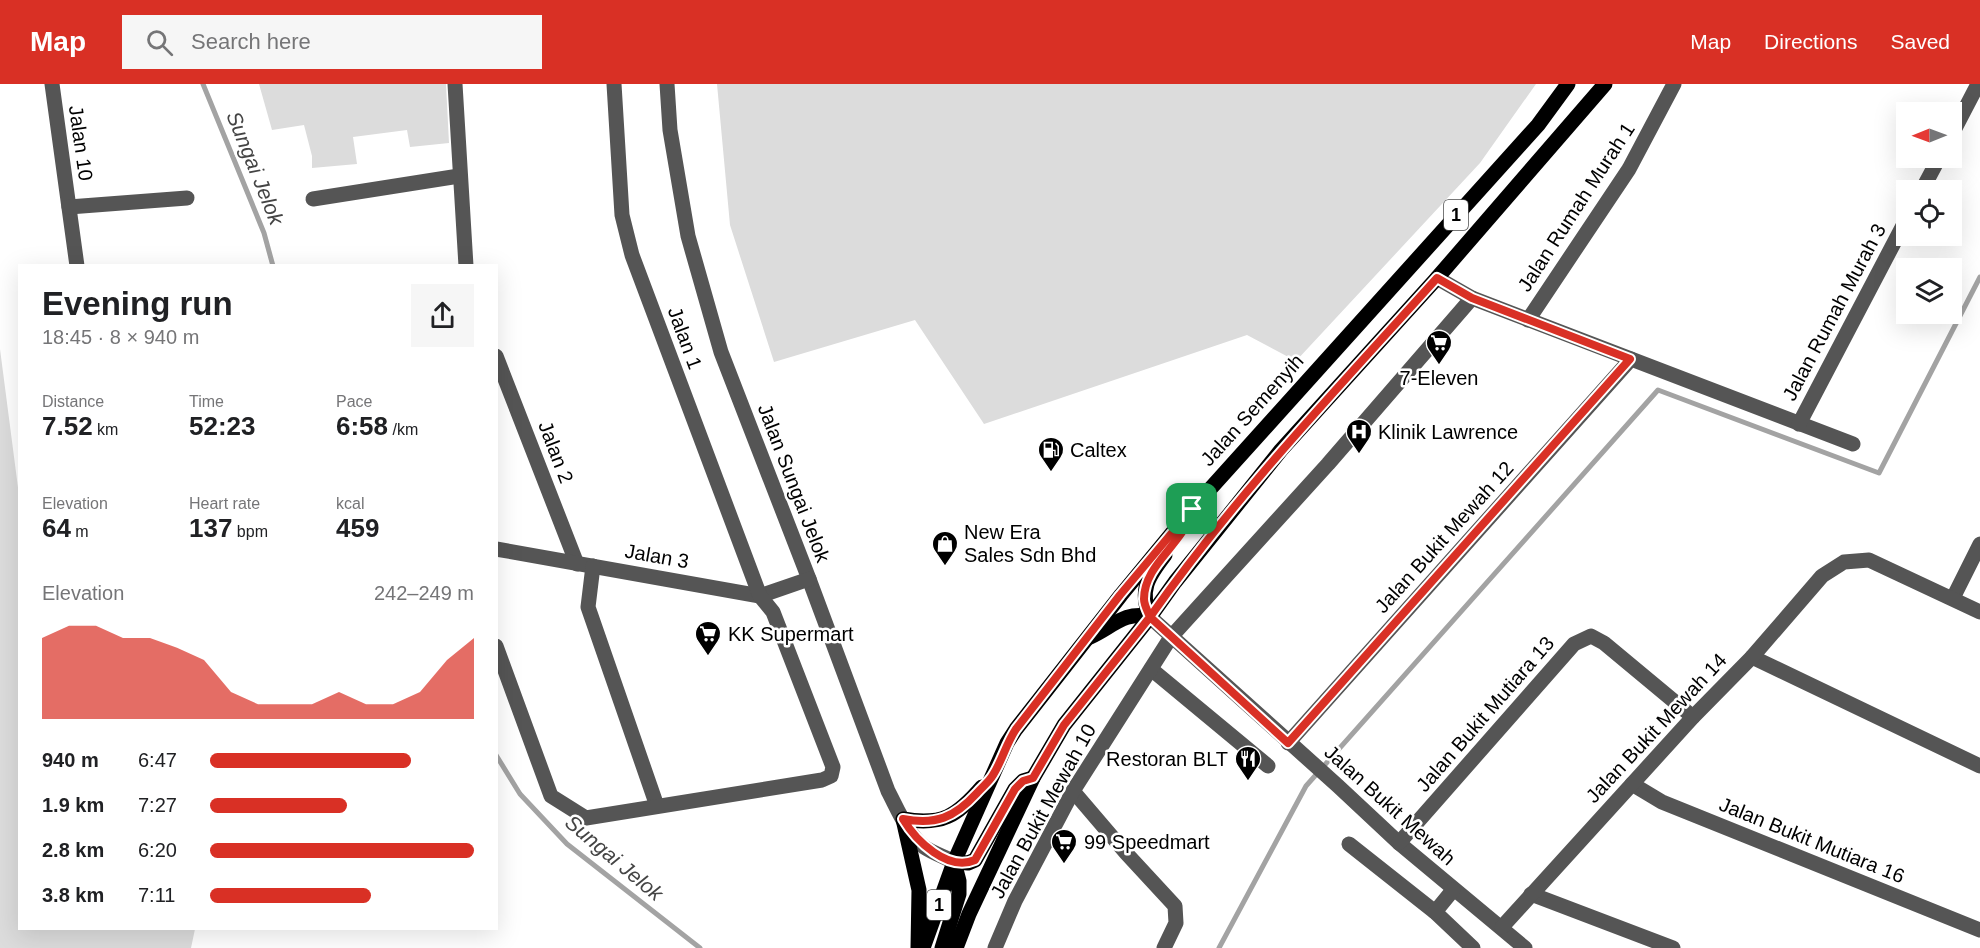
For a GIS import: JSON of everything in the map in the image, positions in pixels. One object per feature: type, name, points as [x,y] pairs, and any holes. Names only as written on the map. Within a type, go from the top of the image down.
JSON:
[{"type":"main road","name":"Jalan Semenyih","points":[[923,948],[954,862],[1007,742],[1016,729],[1192,509],[1538,125],[1568,84]]},
{"type":"main road","name":"1","points":[[956,948],[969,914],[1033,778],[1064,725],[1281,450],[1437,278],[1605,84]]},
{"type":"main road","points":[[1150,617],[1143,602],[1145,589],[1155,568],[1190,521],[1192,509]]},
{"type":"main road","points":[[1087,638],[1107,630],[1124,617],[1137,615],[1150,617]]},
{"type":"main road","points":[[918,948],[919,890],[903,819],[923,823],[941,820],[964,807],[993,776]]},
{"type":"main road","points":[[942,948],[959,894],[959,881],[954,862],[968,863],[975,860],[1015,789],[1023,781],[1033,778]]},
{"type":"street","name":"Jalan 10","points":[[52,84],[77,264]]},
{"type":"street","points":[[455,84],[466,264]]},
{"type":"street","name":"Jalan 1","points":[[614,84],[622,215],[632,255],[760,596],[773,612],[833,767],[831,776],[822,780],[657,806]]},
{"type":"street","name":"Jalan Sungai Jelok","points":[[667,84],[670,130],[688,236],[721,352],[888,791],[908,829],[926,848],[954,862]]},
{"type":"street","name":"Jalan Rumah Murah 1","points":[[1528,320],[1629,170],[1674,84]]},
{"type":"street","points":[[1962,115],[1978,84]]},
{"type":"street","points":[[313,199],[459,176]]},
{"type":"street","name":"Jalan 10","points":[[69,207],[187,198]]},
{"type":"street","name":"Jalan Rumah Murah 3","points":[[1800,424],[1896,239]]},
{"type":"street","points":[[1437,278],[1472,298],[1852,444]]},
{"type":"street","name":"Jalan Bukit Mewah 10","points":[[995,948],[1015,901],[1073,791],[1172,637],[1328,464],[1472,298]]},
{"type":"street","name":"Jalan Bukit Mewah 12","points":[[1288,743],[1630,359]]},
{"type":"street","name":"Jalan 2","points":[[498,361],[585,565]]},
{"type":"street","points":[[1980,544],[1953,598],[1980,612]]},
{"type":"street","name":"Jalan 3","points":[[498,549],[760,596],[809,579]]},
{"type":"street","name":"Jalan Bukit Mewah 14","points":[[1502,927],[1693,717],[1752,657],[1822,576],[1844,562],[1869,560],[1953,598]]},
{"type":"street","points":[[498,651],[551,796],[586,818],[657,806],[588,607],[585,565]]},
{"type":"street","name":"Jalan Bukit Mewah","points":[[1150,617],[1399,843],[1525,948]]},
{"type":"street","name":"Jalan Bukit Mutiara 13","points":[[1399,843],[1574,644],[1591,636],[1604,643],[1693,717]]},
{"type":"street","points":[[1752,657],[1980,766]]},
{"type":"street","points":[[1151,669],[1268,766]]},
{"type":"street","name":"Jalan Bukit Mutiara 16","points":[[1632,784],[1662,802],[1980,930]]},
{"type":"street","points":[[1073,791],[1175,906],[1176,923],[1164,948]]},
{"type":"street","points":[[1349,844],[1435,912],[1473,948]]},
{"type":"street","points":[[1435,912],[1453,890]]},
{"type":"street","points":[[1532,894],[1673,948]]},
{"type":"shaded area","points":[[259,84],[446,84],[449,143],[410,147],[407,130],[353,137],[357,164],[312,168],[312,156],[304,125],[272,130]]},
{"type":"shaded area","points":[[717,84],[1536,84],[1480,163],[1296,361],[1247,335],[984,424],[915,320],[774,362],[730,225]]},
{"type":"shaded area","points":[[0,349],[18,488],[18,930],[195,930],[191,948],[0,948]]},
{"type":"waterway","name":"Sungai Jelok","points":[[203,84],[264,233],[272,264]]},
{"type":"waterway","points":[[1219,948],[1306,786],[1658,390],[1879,473],[1980,277]]},
{"type":"waterway","name":"Sungai Jelok","points":[[498,758],[520,794],[567,844],[700,948]]},
{"type":"place","name":"7-Eleven","points":[[1439,366]]},
{"type":"place","name":"Klinik Lawrence","points":[[1359,455]]},
{"type":"place","name":"Caltex","points":[[1051,473]]},
{"type":"place","name":"New Era Sales Sdn Bhd","points":[[945,567]]},
{"type":"place","name":"KK Supermart","points":[[708,657]]},
{"type":"place","name":"Restoran BLT","points":[[1248,782]]},
{"type":"place","name":"99 Speedmart","points":[[1064,865]]},
{"type":"route","points":[[1192,509],[1120,595],[1016,729],[1007,742],[993,776],[964,807],[941,820],[923,823],[903,819],[908,829],[926,848],[954,862],[968,863],[975,860],[1015,789],[1023,781],[1033,778],[1064,725],[1150,617],[1288,743],[1630,359],[1472,298],[1437,278],[1281,450],[1175,582],[1150,617],[1143,602],[1145,589],[1155,568],[1190,521],[1192,509]]}]
